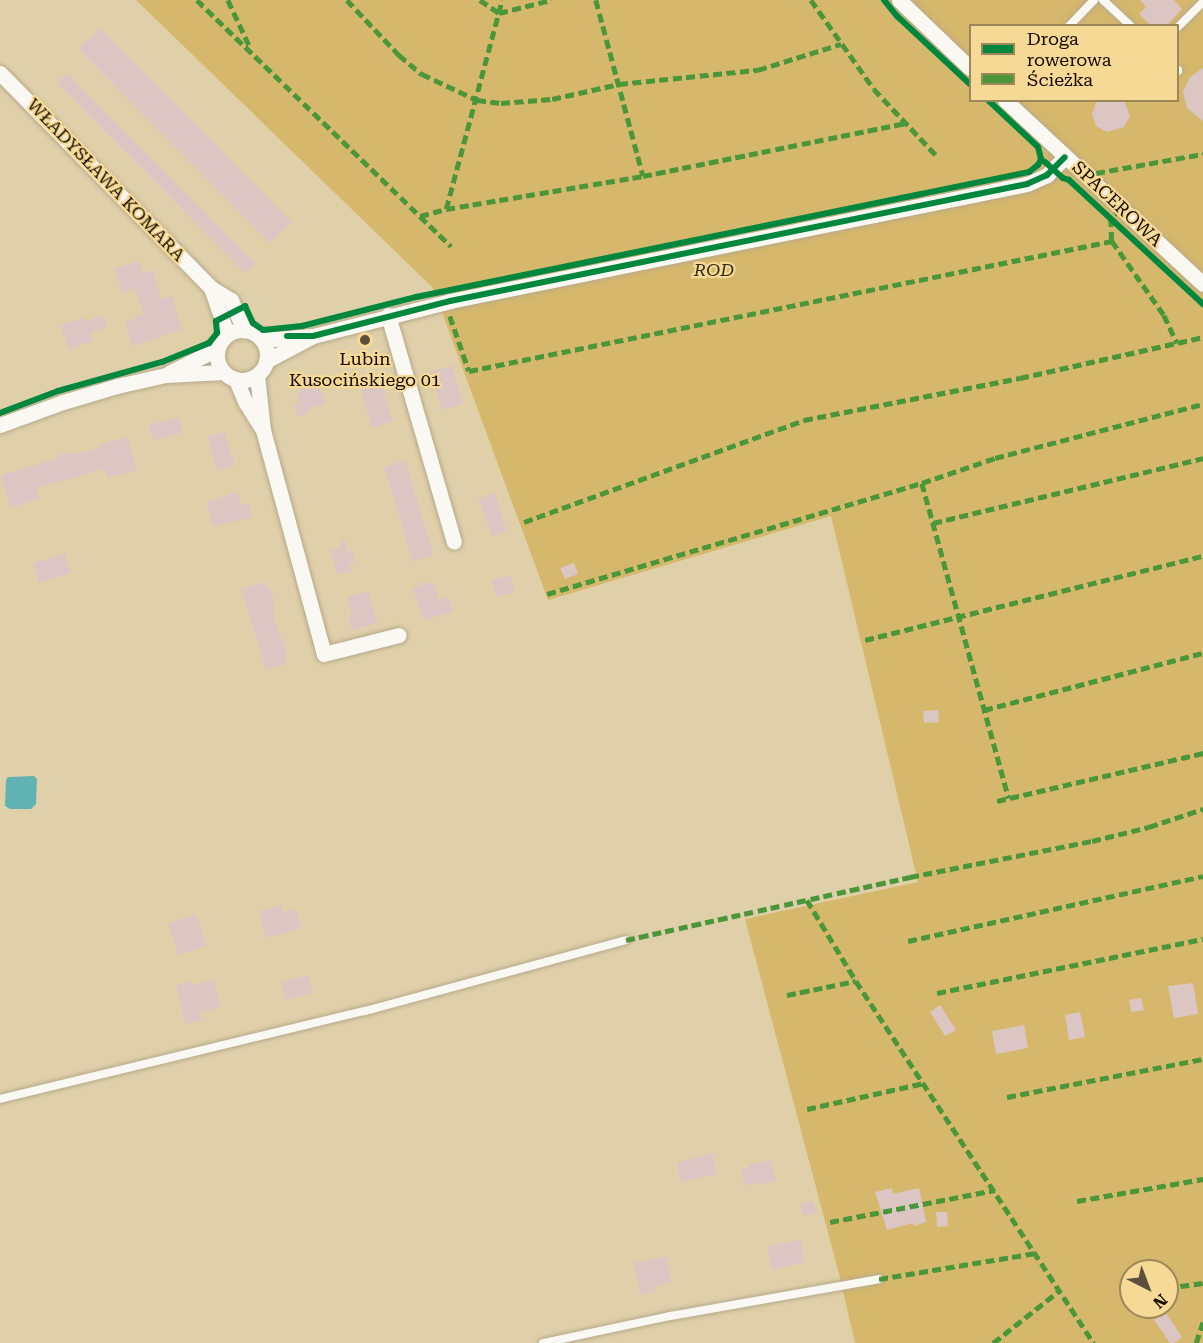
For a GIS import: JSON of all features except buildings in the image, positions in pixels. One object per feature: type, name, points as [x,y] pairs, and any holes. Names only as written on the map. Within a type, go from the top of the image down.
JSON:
[{"type":"street","points":[[899,0],[969,67]]},
{"type":"street","name":"WŁADYSŁAWA KOMARA","points":[[0,73],[211,288],[231,300],[244,330]]},
{"type":"street","name":"SPACEROWA","points":[[1007,102],[1203,284]]},
{"type":"street","points":[[0,425],[63,402],[166,375],[217,349],[227,334],[244,330],[262,340],[313,336],[388,315],[1027,184],[1047,175],[1065,157]]},
{"type":"street","points":[[211,288],[227,334]]},
{"type":"street","points":[[388,315],[454,542]]},
{"type":"street","points":[[166,375],[229,376],[247,380],[257,375],[266,361],[313,336]]},
{"type":"street","points":[[262,340],[266,350],[266,361]]},
{"type":"street","points":[[217,349],[217,361],[263,430]]},
{"type":"street","points":[[257,375],[263,430],[324,654],[399,635]]},
{"type":"lane","points":[[1071,24],[1094,0]]},
{"type":"lane","points":[[1103,0],[1129,24]]},
{"type":"lane","points":[[1179,26],[1203,2]]},
{"type":"lane","points":[[0,1099],[365,1011],[626,940]]},
{"type":"lane","points":[[543,1343],[670,1316],[879,1279]]},
{"type":"green space","name":"ROD","points":[[136,0],[1203,0],[1203,1343],[855,1343],[840,1278],[745,919],[918,882],[831,516],[548,600],[433,288]]},
{"type":"water","points":[[34,776],[37,779],[36,804],[31,809],[10,809],[5,806],[8,777]]},
{"type":"marked path","points":[[197,0],[451,246]]},
{"type":"marked path","points":[[228,0],[250,47]]},
{"type":"marked path","points":[[347,0],[399,55],[422,74],[477,100],[501,103],[552,99],[619,84],[758,70],[841,44]]},
{"type":"marked path","points":[[480,0],[499,13],[551,0]]},
{"type":"marked path","points":[[446,209],[502,0]]},
{"type":"marked path","points":[[596,0],[643,176]]},
{"type":"marked path","points":[[811,0],[874,89],[937,156]]},
{"type":"marked path","points":[[420,216],[446,209],[643,176],[905,123]]},
{"type":"marked path","points":[[1089,178],[1096,173],[1203,154]]},
{"type":"marked path","points":[[1122,209],[1111,218],[1112,241],[1164,315],[1177,343]]},
{"type":"marked path","points":[[450,316],[469,371],[1112,241]]},
{"type":"marked path","points":[[524,522],[804,420],[1020,378],[1203,337]]},
{"type":"marked path","points":[[547,594],[922,483],[995,458],[1203,404]]},
{"type":"marked path","points":[[933,523],[1203,458]]},
{"type":"marked path","points":[[922,483],[1009,798]]},
{"type":"marked path","points":[[865,640],[1203,556]]},
{"type":"marked path","points":[[984,710],[1203,653]]},
{"type":"marked path","points":[[997,801],[1203,753]]},
{"type":"marked path","points":[[626,940],[910,877],[1092,841],[1149,827],[1203,809]]},
{"type":"marked path","points":[[908,941],[1203,876]]},
{"type":"marked path","points":[[807,900],[856,981],[1094,1343]]},
{"type":"marked path","points":[[937,993],[1203,939]]},
{"type":"marked path","points":[[787,995],[856,981]]},
{"type":"marked path","points":[[1007,1097],[1203,1059]]},
{"type":"marked path","points":[[807,1109],[924,1083]]},
{"type":"marked path","points":[[1077,1201],[1203,1179]]},
{"type":"marked path","points":[[830,1222],[995,1190]]},
{"type":"marked path","points":[[879,1279],[1036,1253]]},
{"type":"marked path","points":[[1179,1286],[1203,1283]]},
{"type":"marked path","points":[[993,1343],[1060,1290]]},
{"type":"marked path","points":[[1196,1343],[1203,1322]]},
{"type":"cycle path","points":[[884,0],[897,16],[969,83]]},
{"type":"cycle path","points":[[0,413],[58,391],[162,362],[209,343],[217,333],[216,321],[245,306],[253,323],[263,330],[302,326],[416,297],[1029,172],[1038,165],[1041,159],[1038,147],[990,102]]},
{"type":"cycle path","points":[[287,336],[313,336],[450,301],[1027,184],[1047,175],[1065,157]]},
{"type":"cycle path","points":[[1045,162],[1063,178],[1069,180],[1203,304]]},
{"type":"place","name":"Lubin Kusocińskiego 01","points":[[365,340]]}]
